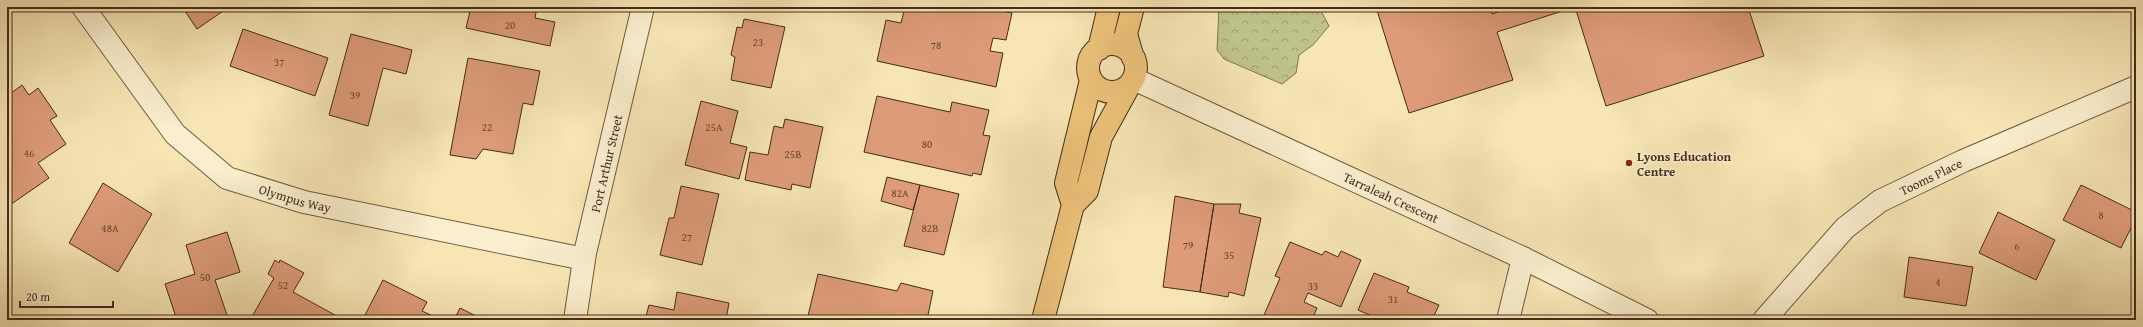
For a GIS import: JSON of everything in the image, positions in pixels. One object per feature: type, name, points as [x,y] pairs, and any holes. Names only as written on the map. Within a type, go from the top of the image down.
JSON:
[{"type":"main road","points":[[1099,49],[1109,7]]},
{"type":"main road","points":[[1043,320],[1073,205],[1087,191],[1100,137],[1136,72],[1134,58],[1126,34],[1133,7]]},
{"type":"main road","points":[[1131,82],[1123,90],[1109,92],[1102,90],[1091,80],[1089,74],[1090,60],[1099,49],[1106,45],[1122,47],[1134,58]]},
{"type":"main road","points":[[1073,205],[1066,183],[1091,80]]},
{"type":"main road","points":[[1079,132],[1100,137]]},
{"type":"street","name":"Olympus Way","points":[[83,7],[175,134],[227,178],[304,202],[584,259]]},
{"type":"street","name":"Port Arthur Street","points":[[574,320],[584,259],[643,7]]},
{"type":"street","name":"Tarraleah Crescent","points":[[1131,82],[1523,258],[1647,320]]},
{"type":"street","name":"Tooms Place","points":[[1764,320],[1845,228],[1880,201],[1963,161],[2136,87]]},
{"type":"street","points":[[1508,320],[1523,258]]},
{"type":"green space","points":[[1219,7],[1319,7],[1329,26],[1313,45],[1299,55],[1296,73],[1282,84],[1224,59],[1217,50]]},
{"type":"building","points":[[190,7],[229,7],[197,29],[185,11]]},
{"type":"building","points":[[471,7],[493,9],[493,7],[537,7],[535,18],[555,22],[550,46],[466,28]]},
{"type":"building","points":[[905,7],[932,11],[933,7],[948,7],[967,11],[968,7],[982,7],[1012,13],[1006,40],[993,38],[990,51],[1003,53],[996,87],[877,61],[886,20],[901,23]]},
{"type":"building","points":[[1376,7],[1490,7],[1492,14],[1513,7],[1575,7],[1497,32],[1513,80],[1409,113]]},
{"type":"building","points":[[1575,7],[1748,7],[1764,56],[1606,106]]},
{"type":"building","points":[[744,19],[785,27],[771,88],[731,80],[735,57],[731,55],[737,27],[742,28]]},
{"type":"building","points":[[243,29],[328,58],[315,96],[230,66]]},
{"type":"building","points":[[351,34],[412,50],[406,74],[383,68],[368,126],[329,115]]},
{"type":"building","points":[[468,58],[540,71],[533,105],[523,103],[513,154],[483,149],[476,159],[450,155]]},
{"type":"building","points":[[22,85],[29,95],[38,88],[57,116],[50,120],[66,144],[38,163],[49,178],[7,207],[7,96]]},
{"type":"building","points":[[877,96],[950,112],[952,102],[989,110],[983,135],[990,136],[981,175],[973,173],[972,176],[864,152]]},
{"type":"building","points":[[701,101],[738,111],[730,143],[747,147],[739,179],[685,165]]},
{"type":"building","points":[[785,119],[823,127],[810,188],[792,184],[791,190],[745,180],[750,152],[768,155],[774,126],[783,128]]},
{"type":"building","points":[[887,177],[920,185],[913,210],[881,201]]},
{"type":"building","points":[[103,183],[152,214],[118,272],[69,243]]},
{"type":"building","points":[[920,185],[959,194],[944,255],[904,246]]},
{"type":"building","points":[[2081,185],[2136,212],[2136,218],[2121,248],[2063,220]]},
{"type":"building","points":[[681,186],[719,194],[702,265],[660,255],[669,218],[674,218]]},
{"type":"building","points":[[1175,196],[1214,204],[1200,292],[1163,287]]},
{"type":"building","points":[[1214,204],[1241,204],[1239,213],[1261,218],[1244,296],[1229,292],[1228,297],[1200,292]]},
{"type":"building","points":[[1998,212],[2055,240],[2036,280],[1979,253]]},
{"type":"building","points":[[227,232],[240,272],[215,280],[227,315],[224,320],[177,320],[165,284],[195,274],[186,245]]},
{"type":"building","points":[[1290,242],[1322,255],[1325,251],[1338,257],[1341,251],[1361,260],[1341,307],[1308,293],[1304,302],[1317,308],[1312,320],[1267,320],[1268,317],[1264,315],[1280,278],[1275,276]]},
{"type":"building","points":[[1909,257],[1973,267],[1966,306],[1904,297]]},
{"type":"building","points":[[275,260],[279,263],[280,260],[304,273],[293,292],[344,320],[250,320],[274,278],[268,274]]},
{"type":"building","points":[[1374,273],[1409,287],[1407,292],[1439,305],[1432,320],[1381,320],[1358,310]]},
{"type":"building","points":[[818,274],[897,291],[901,283],[933,291],[927,320],[807,320]]},
{"type":"building","points":[[383,280],[427,302],[422,311],[441,320],[376,320],[365,315]]},
{"type":"building","points":[[677,292],[729,303],[726,320],[708,318],[707,320],[645,320],[649,305],[674,310]]},
{"type":"building","points":[[460,308],[482,319],[482,320],[454,320]]},
{"type":"place","name":"Lyons Education Centre","points":[[1629,163]]}]
